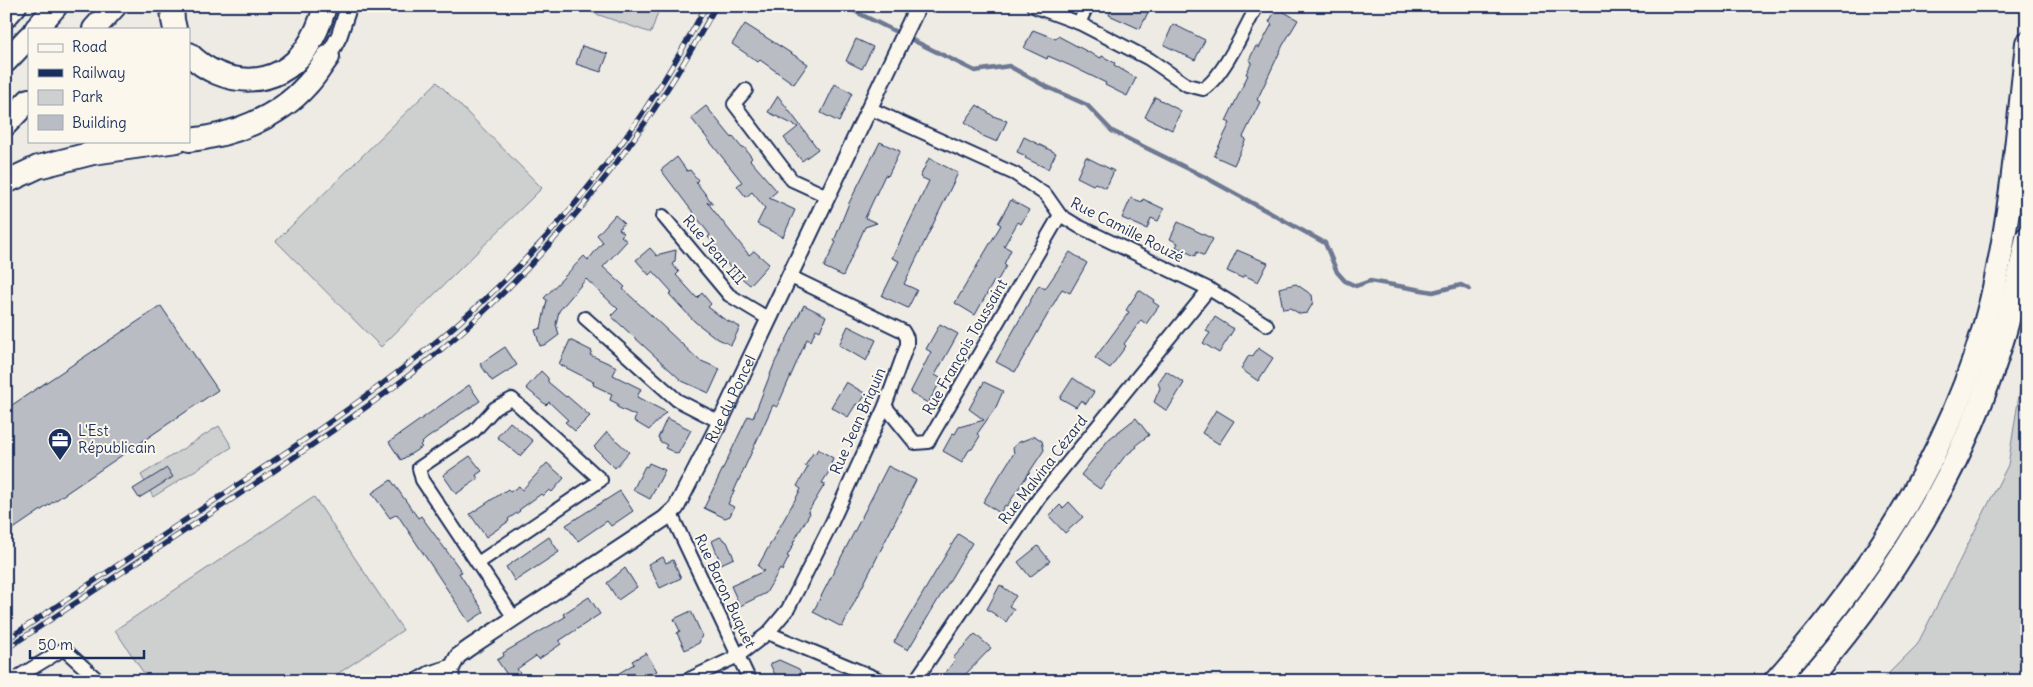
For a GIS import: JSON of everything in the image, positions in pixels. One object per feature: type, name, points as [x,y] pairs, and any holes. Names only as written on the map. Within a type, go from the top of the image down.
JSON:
[{"type":"highway","points":[[6,16],[15,6]]},
{"type":"highway","points":[[37,28],[56,6]]},
{"type":"highway","points":[[95,28],[115,6]]},
{"type":"highway","points":[[172,6],[175,28]]},
{"type":"highway","points":[[190,55],[199,64],[233,80],[268,78],[293,63],[306,50],[314,37],[324,6]]},
{"type":"highway","points":[[6,61],[28,38]]},
{"type":"highway","points":[[1775,681],[1849,593],[1877,552],[1906,506],[1950,420],[1976,352],[1991,301],[2005,227],[2027,43]]},
{"type":"highway","points":[[190,140],[236,129],[264,119],[290,102],[307,85],[328,57]]},
{"type":"highway","points":[[6,124],[28,101]]},
{"type":"highway","points":[[6,182],[38,167],[93,153],[170,142]]},
{"type":"highway","points":[[1808,681],[1852,628],[1888,579],[1939,494],[1966,440],[2008,322],[2027,238]]},
{"type":"street","name":"Rue du Poncel","points":[[418,681],[430,674],[453,674],[458,656],[671,514],[682,498],[720,422],[918,6]]},
{"type":"street","points":[[1033,6],[1079,23],[1149,59],[1187,84],[1203,89],[1209,85],[1219,72],[1257,6]]},
{"type":"street","points":[[1079,23],[1088,6]]},
{"type":"street","points":[[328,57],[350,8]]},
{"type":"street","points":[[746,90],[734,104],[792,180],[827,196]]},
{"type":"street","name":"Rue Camille Rouzé","points":[[869,108],[1015,174],[1046,195],[1060,215],[1078,226],[1209,289],[1266,325]]},
{"type":"street","name":"Rue François Toussaint","points":[[885,406],[915,443],[928,442],[1060,215]]},
{"type":"street","name":"Rue Jean III","points":[[663,216],[729,295],[769,319]]},
{"type":"street","name":"Rue Jean Briquin","points":[[768,633],[788,609],[832,522],[885,406],[907,345],[907,338],[903,331],[788,276]]},
{"type":"street","name":"Rue Malvina Cézard","points":[[915,681],[1039,498],[1209,289]]},
{"type":"street","points":[[585,318],[677,400],[720,422]]},
{"type":"street","points":[[478,563],[601,480],[512,399],[495,408],[474,431],[419,468],[422,480],[514,618]]},
{"type":"street","name":"Rue Baron Buquet","points":[[671,514],[750,681]]},
{"type":"street","points":[[685,681],[738,656],[768,633],[883,681]]},
{"type":"street","points":[[11,681],[62,650],[66,651],[99,681]]},
{"type":"green space","points":[[573,6],[660,6],[651,33]]},
{"type":"green space","points":[[437,82],[542,188],[381,347],[276,241]]},
{"type":"green space","points":[[2027,345],[2027,681],[1881,681],[1917,645],[2008,465]]},
{"type":"green space","points":[[219,426],[232,447],[153,497],[141,475]]},
{"type":"green space","points":[[314,497],[403,630],[327,681],[149,681],[115,630]]},
{"type":"building","points":[[1113,6],[1151,6],[1140,29],[1109,15]]},
{"type":"building","points":[[1277,8],[1298,20],[1283,45],[1257,100],[1260,102],[1243,137],[1246,139],[1234,165],[1214,156],[1230,123],[1226,121],[1248,75],[1246,74],[1252,62],[1249,60],[1256,46],[1259,48],[1272,24],[1269,22]]},
{"type":"building","points":[[745,24],[808,64],[794,84],[760,60],[758,62],[732,44]]},
{"type":"building","points":[[1173,24],[1205,40],[1195,60],[1164,45]]},
{"type":"building","points":[[1033,30],[1056,39],[1058,36],[1092,54],[1101,58],[1102,56],[1115,63],[1114,65],[1136,78],[1127,96],[1105,85],[1106,83],[1071,66],[1048,56],[1047,59],[1024,48]]},
{"type":"building","points":[[856,39],[873,47],[862,69],[846,61]]},
{"type":"building","points":[[582,46],[608,54],[601,72],[576,64]]},
{"type":"building","points":[[835,84],[852,93],[839,122],[821,113]]},
{"type":"building","points":[[778,96],[818,149],[802,161],[784,138],[798,127],[768,112]]},
{"type":"building","points":[[1155,97],[1181,111],[1172,130],[1145,117]]},
{"type":"building","points":[[977,105],[993,116],[1007,121],[997,142],[983,136],[965,122]]},
{"type":"building","points":[[706,106],[732,138],[742,148],[744,147],[752,158],[750,160],[777,191],[769,198],[795,210],[783,237],[757,224],[765,208],[752,192],[746,197],[737,186],[742,182],[691,118]]},
{"type":"building","points":[[1024,137],[1056,153],[1048,169],[1017,152]]},
{"type":"building","points":[[880,142],[900,151],[888,176],[885,175],[865,218],[877,223],[865,227],[843,276],[824,267],[836,242],[834,241],[849,203]]},
{"type":"building","points":[[677,157],[687,171],[690,170],[698,180],[696,182],[713,204],[707,202],[749,255],[754,251],[769,264],[750,285],[733,271],[716,250],[717,248],[708,237],[710,235],[661,170]]},
{"type":"building","points":[[1086,157],[1114,171],[1106,188],[1095,183],[1093,185],[1077,177]]},
{"type":"building","points":[[929,158],[958,173],[904,284],[917,290],[908,308],[882,296],[899,261],[892,258],[929,181],[920,177]]},
{"type":"building","points":[[1131,198],[1142,202],[1143,199],[1164,209],[1158,221],[1151,218],[1147,229],[1122,218]]},
{"type":"building","points":[[1011,200],[1029,210],[1021,224],[1018,222],[1004,246],[1011,250],[1004,264],[1006,266],[996,283],[994,281],[975,315],[955,303],[1001,225],[998,223]]},
{"type":"building","points":[[615,215],[624,223],[619,229],[624,233],[621,236],[627,241],[603,267],[625,287],[623,289],[699,360],[720,369],[709,393],[682,381],[611,316],[618,309],[586,279],[559,311],[556,324],[559,335],[547,344],[540,346],[535,330],[541,328],[547,300],[544,298],[584,256],[588,260],[603,242],[597,235]]},
{"type":"building","points":[[1178,222],[1213,239],[1204,256],[1197,252],[1195,256],[1176,247],[1178,243],[1170,239]]},
{"type":"building","points":[[650,248],[657,256],[676,250],[675,261],[672,264],[679,272],[676,275],[697,298],[702,293],[711,304],[708,307],[724,319],[740,327],[731,345],[716,338],[694,321],[669,294],[672,292],[653,271],[649,275],[636,260]]},
{"type":"building","points":[[1237,250],[1268,263],[1258,282],[1244,275],[1242,278],[1227,271]]},
{"type":"building","points":[[1070,252],[1087,263],[1070,293],[1062,289],[1015,372],[996,362],[1039,285],[1045,289]]},
{"type":"building","points":[[1296,284],[1312,295],[1313,303],[1307,313],[1300,314],[1290,308],[1283,309],[1279,288]]},
{"type":"building","points":[[1139,290],[1154,300],[1153,302],[1159,306],[1146,324],[1141,320],[1124,344],[1126,346],[1110,368],[1095,358],[1129,312],[1126,310]]},
{"type":"building","points":[[804,305],[826,316],[820,331],[816,329],[811,341],[807,339],[777,407],[773,405],[728,504],[734,507],[730,516],[725,518],[704,508],[748,416],[753,418],[775,362]]},
{"type":"building","name":"L'Est Républicain","points":[[161,306],[218,390],[6,534],[6,409]]},
{"type":"building","points":[[1215,317],[1234,329],[1219,353],[1203,343],[1210,333],[1206,331]]},
{"type":"building","points":[[940,324],[958,334],[935,375],[942,379],[928,403],[910,393],[931,352],[926,349]]},
{"type":"building","points":[[848,326],[876,340],[866,361],[839,345]]},
{"type":"building","points":[[570,340],[592,351],[590,355],[617,367],[613,375],[641,389],[637,397],[666,412],[649,430],[634,421],[636,416],[617,407],[618,404],[610,400],[612,394],[593,385],[594,382],[559,364]]},
{"type":"building","points":[[505,347],[517,365],[492,381],[480,364]]},
{"type":"building","points":[[1258,348],[1273,358],[1258,381],[1241,369],[1249,355],[1252,357]]},
{"type":"building","points":[[541,371],[548,378],[548,382],[590,416],[575,431],[565,422],[568,420],[549,402],[546,405],[526,388]]},
{"type":"building","points":[[1166,371],[1184,383],[1167,411],[1154,402],[1160,388],[1158,383]]},
{"type":"building","points":[[1073,378],[1094,392],[1086,404],[1081,400],[1076,407],[1060,398]]},
{"type":"building","points":[[846,382],[866,394],[859,405],[856,404],[848,417],[831,407]]},
{"type":"building","points":[[984,382],[1003,391],[996,407],[977,434],[980,436],[962,462],[943,451],[953,433],[955,434],[959,427],[984,420],[969,409]]},
{"type":"building","points":[[469,385],[480,401],[426,439],[420,445],[422,447],[401,460],[389,442]]},
{"type":"building","points":[[1216,410],[1234,421],[1219,444],[1202,433]]},
{"type":"building","points":[[667,418],[691,430],[678,454],[665,448],[667,445],[659,441],[660,439],[658,438]]},
{"type":"building","points":[[1136,418],[1149,435],[1125,456],[1100,489],[1081,475],[1109,439]]},
{"type":"building","points":[[510,422],[533,441],[520,456],[497,437]]},
{"type":"building","points":[[607,432],[629,452],[615,468],[594,447]]},
{"type":"building","points":[[1035,436],[1042,441],[1044,450],[1007,506],[1005,505],[1000,513],[983,502],[1014,453],[1013,448],[1017,443]]},
{"type":"building","points":[[818,449],[833,458],[831,464],[833,465],[822,483],[825,484],[808,512],[810,513],[793,543],[787,556],[789,557],[782,571],[780,569],[766,593],[740,606],[731,586],[764,571],[758,566],[801,489],[797,486],[808,467],[805,466],[813,453],[815,454]]},
{"type":"building","points":[[470,456],[482,471],[476,475],[478,479],[456,494],[443,475]]},
{"type":"building","points":[[547,463],[564,478],[552,492],[549,490],[543,496],[541,494],[508,519],[509,521],[486,537],[470,514],[508,489],[510,492],[519,486],[522,490]]},
{"type":"building","points":[[649,463],[665,470],[650,499],[633,490],[645,466],[647,467]]},
{"type":"building","points":[[888,466],[916,480],[842,627],[813,612]]},
{"type":"building","points":[[167,468],[173,477],[139,498],[133,489]]},
{"type":"building","points":[[391,480],[418,518],[421,516],[462,572],[459,573],[484,612],[469,622],[397,514],[390,518],[372,493]]},
{"type":"building","points":[[620,491],[633,511],[611,526],[607,521],[578,541],[566,525]]},
{"type":"building","points":[[1069,502],[1083,517],[1065,533],[1049,516],[1060,505],[1063,508]]},
{"type":"building","points":[[958,534],[972,543],[908,650],[894,642]]},
{"type":"building","points":[[549,537],[559,552],[515,581],[506,567]]},
{"type":"building","points":[[720,537],[727,542],[734,558],[721,564],[712,541]]},
{"type":"building","points":[[1038,546],[1050,561],[1030,577],[1018,562]]},
{"type":"building","points":[[663,557],[666,563],[673,560],[681,578],[660,588],[648,564]]},
{"type":"building","points":[[625,568],[637,587],[618,600],[607,583]]},
{"type":"building","points":[[1000,585],[1016,596],[1009,606],[1014,609],[1006,622],[987,609]]},
{"type":"building","points":[[589,597],[600,614],[559,641],[561,644],[539,659],[536,656],[517,669],[520,673],[510,679],[497,660],[504,656],[503,653],[565,617],[563,614]]},
{"type":"building","points":[[691,611],[702,635],[699,643],[685,650],[677,633],[680,631],[674,619]]},
{"type":"building","points":[[975,634],[991,648],[959,681],[939,681],[955,660],[953,658]]},
{"type":"building","points":[[646,653],[657,671],[650,675],[653,681],[606,681],[634,664],[632,661]]},
{"type":"building","points":[[779,660],[799,669],[805,681],[778,681],[770,664]]},
{"type":"waterway","points":[[844,6],[975,71],[1009,66],[1045,86],[1087,105],[1112,131],[1203,176],[1325,243],[1337,272],[1345,281],[1356,286],[1370,281],[1433,292],[1461,285],[1469,289]]},
{"type":"railway","points":[[6,640],[361,400],[424,352],[484,300],[549,234],[607,162],[660,86],[706,6]]},
{"type":"railway","points":[[6,649],[348,420],[444,348],[503,293],[539,256],[605,178],[664,94],[716,6]]},
{"type":"place","name":"L'Est Républicain","points":[[60,461]]}]
